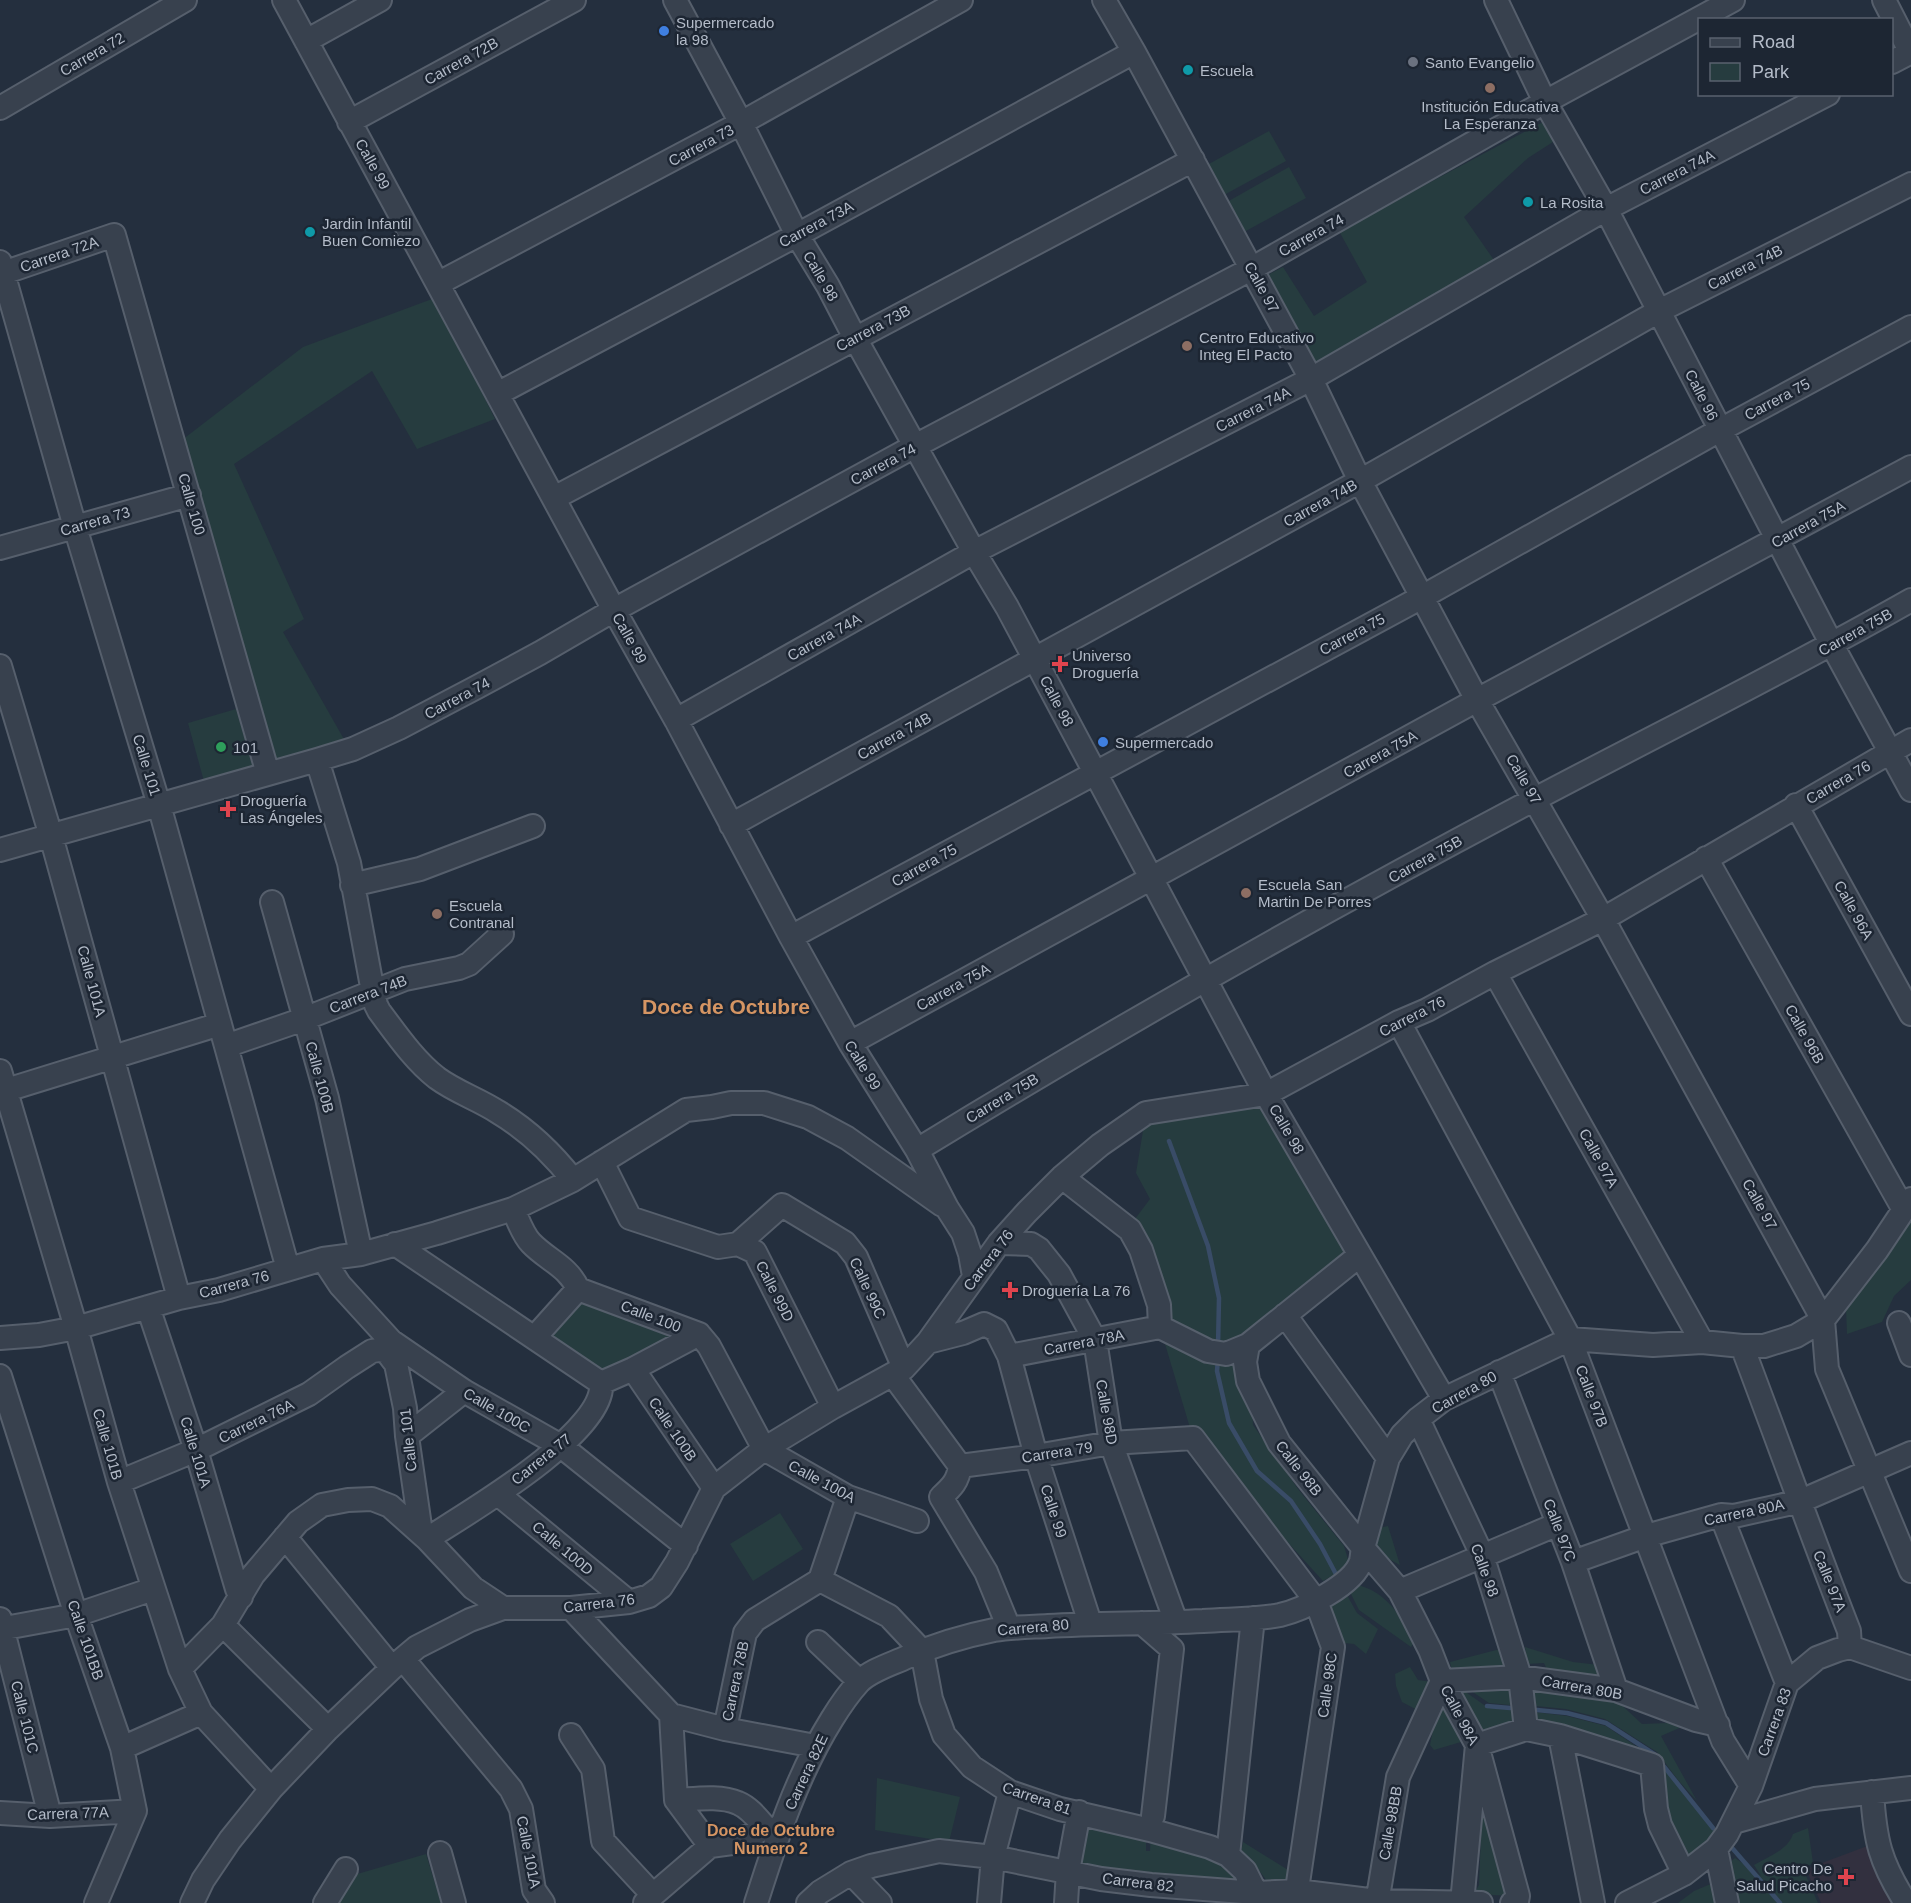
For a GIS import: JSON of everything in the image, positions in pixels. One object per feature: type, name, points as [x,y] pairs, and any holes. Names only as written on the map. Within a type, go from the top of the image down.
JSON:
[{"type":"street","name":"Carrera 72","points":[[0,108],[185,0]]},
{"type":"street","name":"Calle 99","points":[[284,0],[614,610],[676,720],[791,937],[850,1043],[917,1150],[946,1208],[963,1233],[974,1276]]},
{"type":"street","points":[[306,40],[380,0]]},
{"type":"street","name":"Carrera 72B","points":[[349,122],[574,0]]},
{"type":"street","name":"Carrera 73","points":[[439,284],[741,123],[961,0]]},
{"type":"street","name":"Calle 97","points":[[1104,0],[1311,379],[1360,481],[1477,700],[1604,919],[1823,1320],[1827,1369],[1911,1571]]},
{"type":"street","name":"Calle 96","points":[[1496,0],[1545,102],[1606,209],[1832,645],[1911,790]]},
{"type":"street","name":"Carrera 74","points":[[1700,18],[1733,0]]},
{"type":"street","points":[[1884,0],[1911,52],[1893,61]]},
{"type":"street","name":"Calle 98","points":[[678,1],[797,234],[1007,607],[1266,1094],[1444,1399]]},
{"type":"street","name":"Carrera 74","points":[[0,850],[317,760],[353,748],[399,728],[540,653],[614,610],[915,446],[1251,268],[1545,102],[1698,19]]},
{"type":"street","name":"Carrera 73A","points":[[497,394],[1134,52]]},
{"type":"street","name":"Carrera 74A","points":[[676,720],[974,552],[1311,379],[1606,209],[1824,96]]},
{"type":"street","name":"Carrera 73B","points":[[554,498],[1193,160]]},
{"type":"street","name":"Carrera 74B","points":[[731,825],[1360,481],[1659,311],[1911,184]]},
{"type":"street","name":"Carrera 72A","points":[[2,267],[114,235]]},
{"type":"street","name":"Calle 100","points":[[114,235],[268,774]]},
{"type":"street","name":"Calle 101","points":[[2,267],[75,527],[159,805],[288,1269]]},
{"type":"street","name":"Carrera 75","points":[[791,937],[1422,597],[1720,430],[1911,327]]},
{"type":"street","name":"Carrera 75A","points":[[850,1043],[1477,700],[1911,467]]},
{"type":"street","name":"Carrera 73","points":[[0,548],[189,495]]},
{"type":"street","name":"Carrera 75B","points":[[917,1150],[1017,1088],[1206,979],[1535,799],[1832,645],[1911,600]]},
{"type":"street","name":"Calle 101A","points":[[0,666],[51,836],[179,1298]]},
{"type":"street","name":"Carrera 76","points":[[192,1903],[203,1880],[230,1839],[271,1789],[328,1729],[417,1647],[470,1620],[503,1608],[571,1608],[628,1602],[649,1596],[661,1587],[686,1546],[714,1488],[764,1449],[833,1407],[898,1372],[928,1342],[999,1243],[1062,1177],[1100,1145],[1146,1113],[1266,1094],[1400,1022],[1604,919],[1911,740]]},
{"type":"street","points":[[317,760],[349,863],[373,992],[379,1011],[420,1063],[452,1089],[498,1112],[533,1137],[556,1159],[573,1180]]},
{"type":"street","name":"Calle 96A","points":[[1797,806],[1911,1014]]},
{"type":"street","points":[[352,885],[420,869],[533,826]]},
{"type":"street","name":"Calle 96B","points":[[1706,858],[1908,1204]]},
{"type":"street","name":"Calle 100B","points":[[272,902],[327,1098],[361,1254]]},
{"type":"street","name":"Carrera 74B","points":[[226,1046],[304,1019],[405,979],[469,964],[502,934]]},
{"type":"street","name":"Calle 97A","points":[[1495,973],[1702,1342]]},
{"type":"street","name":"Calle 97B","points":[[1400,1022],[1570,1339],[1718,1725],[1731,1756],[1751,1786]]},
{"type":"street","points":[[2,1084],[113,1057],[220,1024]]},
{"type":"street","name":"Calle 101B","points":[[2,1084],[76,1328],[119,1482],[180,1669],[201,1713],[271,1789]]},
{"type":"street","name":"Carrera 76","points":[[0,1338],[39,1335],[76,1328],[179,1298],[219,1290],[323,1259],[361,1254],[513,1209],[573,1180],[686,1110],[731,1102],[764,1102],[808,1117],[847,1138],[946,1208]]},
{"type":"street","points":[[602,1162],[630,1218],[718,1248],[738,1244]]},
{"type":"street","points":[[1062,1177],[1130,1230],[1141,1250],[1159,1305],[1160,1327],[1217,1352],[1248,1345],[1360,1255]]},
{"type":"street","name":"Carrera 80","points":[[922,1651],[959,1638],[1010,1628],[1253,1618],[1280,1615],[1316,1601],[1349,1579],[1358,1569],[1388,1458],[1402,1435],[1444,1399],[1570,1339],[1653,1346],[1702,1342],[1742,1347],[1764,1346],[1796,1336],[1823,1320],[1877,1250],[1908,1204]]},
{"type":"street","name":"Calle 99C","points":[[738,1244],[782,1205],[845,1243],[856,1257],[898,1372],[960,1466]]},
{"type":"street","points":[[513,1209],[529,1241],[574,1279],[578,1289],[535,1337]]},
{"type":"street","name":"Calle 98D","points":[[999,1243],[1031,1244],[1039,1249],[1059,1274],[1095,1340],[1111,1443],[1176,1622]]},
{"type":"street","points":[[395,1244],[601,1383],[699,1334]]},
{"type":"street","name":"Calle 99D","points":[[738,1244],[755,1252],[833,1407]]},
{"type":"street","name":"Calle 100C","points":[[323,1259],[340,1285],[391,1341],[464,1391],[561,1446],[686,1546]]},
{"type":"street","name":"Calle 100","points":[[578,1289],[699,1334],[709,1346],[764,1449]]},
{"type":"street","name":"Calle 101A","points":[[148,1307],[196,1450],[241,1597]]},
{"type":"street","points":[[1285,1315],[1388,1458]]},
{"type":"street","points":[[1899,1323],[1911,1355]]},
{"type":"street","name":"Calle 99","points":[[928,1342],[963,1333],[984,1324],[996,1330],[1009,1356],[1036,1456],[1090,1623]]},
{"type":"street","name":"Carrera 78A","points":[[1009,1356],[1160,1327]]},
{"type":"street","name":"Calle 98B","points":[[1248,1345],[1245,1362],[1248,1381],[1279,1443],[1363,1548]]},
{"type":"street","name":"Calle 97A","points":[[1742,1347],[1801,1501],[1811,1535],[1850,1631],[1850,1647]]},
{"type":"street","name":"Carrera 76A","points":[[119,1482],[196,1450],[309,1394],[372,1351],[386,1351]]},
{"type":"street","name":"Calle 101","points":[[386,1351],[396,1364],[405,1408],[406,1436],[424,1536]]},
{"type":"street","name":"Calle 100B","points":[[633,1369],[714,1488]]},
{"type":"street","name":"Calle 97C","points":[[1499,1372],[1573,1562],[1616,1690]]},
{"type":"street","name":"Calle 101BB","points":[[0,1376],[76,1615],[122,1748],[135,1811]]},
{"type":"street","name":"Carrera 77","points":[[424,1536],[498,1494],[561,1446],[594,1410],[602,1390],[601,1383]]},
{"type":"street","points":[[406,1436],[464,1391]]},
{"type":"street","name":"Calle 98","points":[[1418,1419],[1482,1556],[1520,1677],[1526,1730]]},
{"type":"street","name":"Carrera 79","points":[[960,1466],[1111,1443],[1193,1438]]},
{"type":"street","name":"Calle 98C","points":[[1193,1438],[1316,1601],[1333,1647],[1296,1897]]},
{"type":"street","name":"Calle 100A","points":[[764,1449],[848,1497],[916,1521]]},
{"type":"street","name":"Carrera 80A","points":[[1573,1562],[1646,1536],[1721,1515],[1734,1516],[1801,1501],[1911,1454]]},
{"type":"street","points":[[960,1466],[955,1484],[941,1497],[986,1572],[1010,1628]]},
{"type":"street","name":"Calle 100D","points":[[498,1494],[628,1602]]},
{"type":"street","points":[[848,1497],[820,1580],[889,1616],[922,1651]]},
{"type":"street","points":[[180,1669],[223,1625],[253,1575],[298,1522],[322,1505],[348,1500],[372,1499],[390,1506],[424,1536],[473,1588],[503,1608]]},
{"type":"street","points":[[1721,1515],[1787,1683]]},
{"type":"street","points":[[1400,1591],[1558,1524]]},
{"type":"street","name":"Calle 101A","points":[[285,1537],[511,1789],[521,1809],[534,1890],[543,1903]]},
{"type":"street","name":"Calle 98A","points":[[1363,1548],[1400,1591],[1430,1650],[1442,1681],[1478,1745],[1518,1896],[1514,1902]]},
{"type":"street","name":"Carrera 78B","points":[[725,1729],[745,1633],[749,1626],[820,1580]]},
{"type":"street","points":[[1,1625],[76,1615],[153,1589]]},
{"type":"street","points":[[571,1608],[671,1715],[725,1729],[815,1746]]},
{"type":"street","points":[[1228,1856],[1253,1618]]},
{"type":"street","points":[[1142,1623],[1172,1649],[1153,1816]]},
{"type":"street","name":"Calle 101C","points":[[1,1625],[50,1816]]},
{"type":"street","points":[[223,1625],[328,1729]]},
{"type":"street","points":[[818,1642],[859,1681]]},
{"type":"street","points":[[1850,1647],[1911,1668]]},
{"type":"street","name":"Carrera 83","points":[[1633,1902],[1684,1874],[1716,1849],[1734,1822],[1751,1786],[1787,1683],[1817,1658],[1850,1647]]},
{"type":"street","name":"Carrera 82E","points":[[756,1903],[774,1829],[815,1746],[836,1714],[859,1681],[869,1674],[922,1651]]},
{"type":"street","name":"Carrera 81","points":[[922,1651],[931,1699],[944,1735],[972,1767],[1010,1792],[1060,1809],[1210,1847],[1228,1856],[1245,1871],[1256,1900]]},
{"type":"street","name":"Carrera 80B","points":[[1442,1681],[1520,1677],[1616,1690],[1696,1720],[1718,1725]]},
{"type":"street","name":"Calle 98BB","points":[[1377,1902],[1398,1777],[1442,1681]]},
{"type":"street","points":[[122,1748],[201,1713]]},
{"type":"street","points":[[671,1715],[676,1800],[710,1846]]},
{"type":"street","points":[[1462,1903],[1478,1745],[1526,1730],[1560,1736],[1652,1765],[1656,1809],[1660,1825],[1684,1874]]},
{"type":"street","points":[[571,1735],[593,1769],[603,1841],[649,1899],[710,1846],[732,1843],[774,1829]]},
{"type":"street","points":[[1560,1736],[1593,1903]]},
{"type":"street","points":[[1734,1822],[1815,1799],[1911,1788]]},
{"type":"street","points":[[988,1903],[993,1857],[1010,1792]]},
{"type":"street","points":[[1872,1792],[1880,1853],[1891,1880],[1906,1903]]},
{"type":"street","points":[[676,1800],[720,1799],[738,1802],[774,1829]]},
{"type":"street","points":[[96,1903],[135,1811]]},
{"type":"street","name":"Carrera 77A","points":[[0,1813],[50,1816],[135,1811]]},
{"type":"street","points":[[1066,1903],[1068,1871],[1079,1812]]},
{"type":"street","points":[[1716,1849],[1727,1903]]},
{"type":"street","name":"Carrera 82","points":[[808,1903],[820,1892],[851,1873],[894,1860],[939,1851],[993,1857],[1068,1871],[1151,1894],[1256,1900],[1296,1897],[1377,1902],[1481,1903]]},
{"type":"street","points":[[440,1853],[454,1903]]},
{"type":"street","points":[[325,1903],[346,1869]]},
{"type":"street","points":[[851,1873],[880,1903]]},
{"type":"shaded area","name":"Centro De Salud Picacho","points":[[1870,1845],[1898,1903],[1821,1903],[1806,1869]]},
{"type":"green space","points":[[1543,122],[1553,142],[1528,158],[1464,217],[1496,263],[1312,364],[1264,277],[1283,267],[1314,316],[1367,282],[1339,231]]},
{"type":"green space","points":[[1269,131],[1286,161],[1224,195],[1207,165]]},
{"type":"green space","points":[[1289,167],[1306,198],[1244,232],[1227,202]]},
{"type":"green space","points":[[432,299],[450,328],[495,419],[417,449],[372,371],[234,464],[304,619],[283,632],[345,741],[275,759],[182,440],[303,347]]},
{"type":"green space","name":"101","points":[[236,709],[254,771],[205,785],[188,723]]},
{"type":"green space","points":[[1266,1094],[1360,1255],[1248,1345],[1253,1425],[1298,1489],[1344,1546],[1350,1566],[1323,1581],[1193,1438],[1132,1223],[1150,1199],[1136,1173],[1146,1113]]},
{"type":"green space","points":[[1911,1210],[1911,1280],[1894,1296],[1882,1322],[1847,1334],[1846,1308]]},
{"type":"green space","points":[[581,1300],[672,1338],[605,1372],[547,1342]]},
{"type":"green space","points":[[780,1513],[803,1549],[753,1581],[730,1544]]},
{"type":"green space","points":[[1388,1526],[1400,1565],[1381,1555],[1375,1547],[1379,1528]]},
{"type":"green space","points":[[1350,1584],[1373,1591],[1388,1602],[1406,1627],[1413,1644],[1411,1647],[1359,1610],[1347,1586]]},
{"type":"green space","points":[[1343,1588],[1357,1613],[1378,1629],[1366,1654],[1354,1644],[1335,1642],[1323,1605]]},
{"type":"green space","points":[[1525,1647],[1573,1662],[1599,1665],[1607,1684],[1550,1676],[1544,1663],[1527,1664]]},
{"type":"green space","points":[[1504,1648],[1514,1673],[1453,1676],[1450,1662]]},
{"type":"green space","points":[[1410,1667],[1418,1680],[1439,1683],[1423,1713],[1402,1702],[1396,1686],[1395,1674]]},
{"type":"green space","points":[[1517,1679],[1520,1706],[1489,1703],[1458,1682]]},
{"type":"green space","points":[[1524,1680],[1614,1698],[1642,1724],[1693,1722],[1661,1736],[1697,1801],[1657,1752],[1605,1719],[1566,1709],[1526,1705]]},
{"type":"green space","points":[[1453,1683],[1487,1707],[1522,1710],[1524,1728],[1478,1742]]},
{"type":"green space","points":[[1442,1684],[1471,1739],[1434,1750],[1430,1745]]},
{"type":"green space","points":[[1526,1711],[1567,1716],[1606,1726],[1655,1759],[1528,1727]]},
{"type":"green space","points":[[1661,1759],[1683,1790],[1719,1833],[1686,1859],[1667,1825]]},
{"type":"green space","points":[[877,1778],[960,1797],[949,1842],[875,1830]]},
{"type":"green space","points":[[1483,1786],[1512,1896],[1474,1894],[1479,1885]]},
{"type":"green space","points":[[1081,1817],[1146,1834],[1146,1851],[1150,1851],[1151,1835],[1225,1865],[1246,1890],[1078,1873]]},
{"type":"green space","points":[[1808,1828],[1813,1863],[1803,1869],[1818,1903],[1734,1903],[1724,1867],[1735,1858],[1761,1876],[1754,1865],[1782,1849],[1793,1834]]},
{"type":"green space","points":[[1243,1842],[1293,1873],[1291,1881],[1269,1884],[1256,1866],[1241,1852]]},
{"type":"green space","points":[[426,1854],[441,1903],[333,1903],[347,1877]]},
{"type":"green space","points":[[1713,1883],[1719,1903],[1678,1903],[1694,1891]]},
{"type":"waterway","points":[[1169,1141],[1208,1246],[1219,1298],[1218,1347]]},
{"type":"waterway","points":[[1218,1359],[1217,1371],[1229,1423],[1257,1471],[1291,1501],[1320,1544],[1337,1576]]},
{"type":"waterway","points":[[1487,1706],[1510,1708]]},
{"type":"waterway","points":[[1537,1710],[1567,1713],[1606,1723],[1654,1754],[1713,1828]]},
{"type":"waterway","points":[[1733,1849],[1780,1903]]},
{"type":"place","name":"Supermercado la 98","points":[[664,31]]},
{"type":"place","name":"Santo Evangelio","points":[[1413,62]]},
{"type":"place","name":"Escuela","points":[[1188,70]]},
{"type":"place","name":"Institución Educativa La Esperanza","points":[[1490,88]]},
{"type":"place","name":"La Rosita","points":[[1528,202]]},
{"type":"place","name":"Jardin Infantil Buen Comiezo","points":[[310,232]]},
{"type":"place","name":"Centro Educativo Integ El Pacto","points":[[1187,346]]},
{"type":"place","name":"Universo Droguería","points":[[1060,664]]},
{"type":"place","name":"Supermercado","points":[[1103,742]]},
{"type":"place","name":"101","points":[[221,747]]},
{"type":"place","name":"Droguería Las Ángeles","points":[[228,809]]},
{"type":"place","name":"Escuela San Martin De Porres","points":[[1246,893]]},
{"type":"place","name":"Escuela Contranal","points":[[437,914]]},
{"type":"place","name":"Droguería La 76","points":[[1010,1290]]},
{"type":"place","name":"Centro De Salud Picacho","points":[[1846,1877]]},
{"type":"district","name":"Doce de Octubre","points":[[726,1006]]},
{"type":"district","name":"Doce de Octubre Numero 2","points":[[771,1839]]}]
